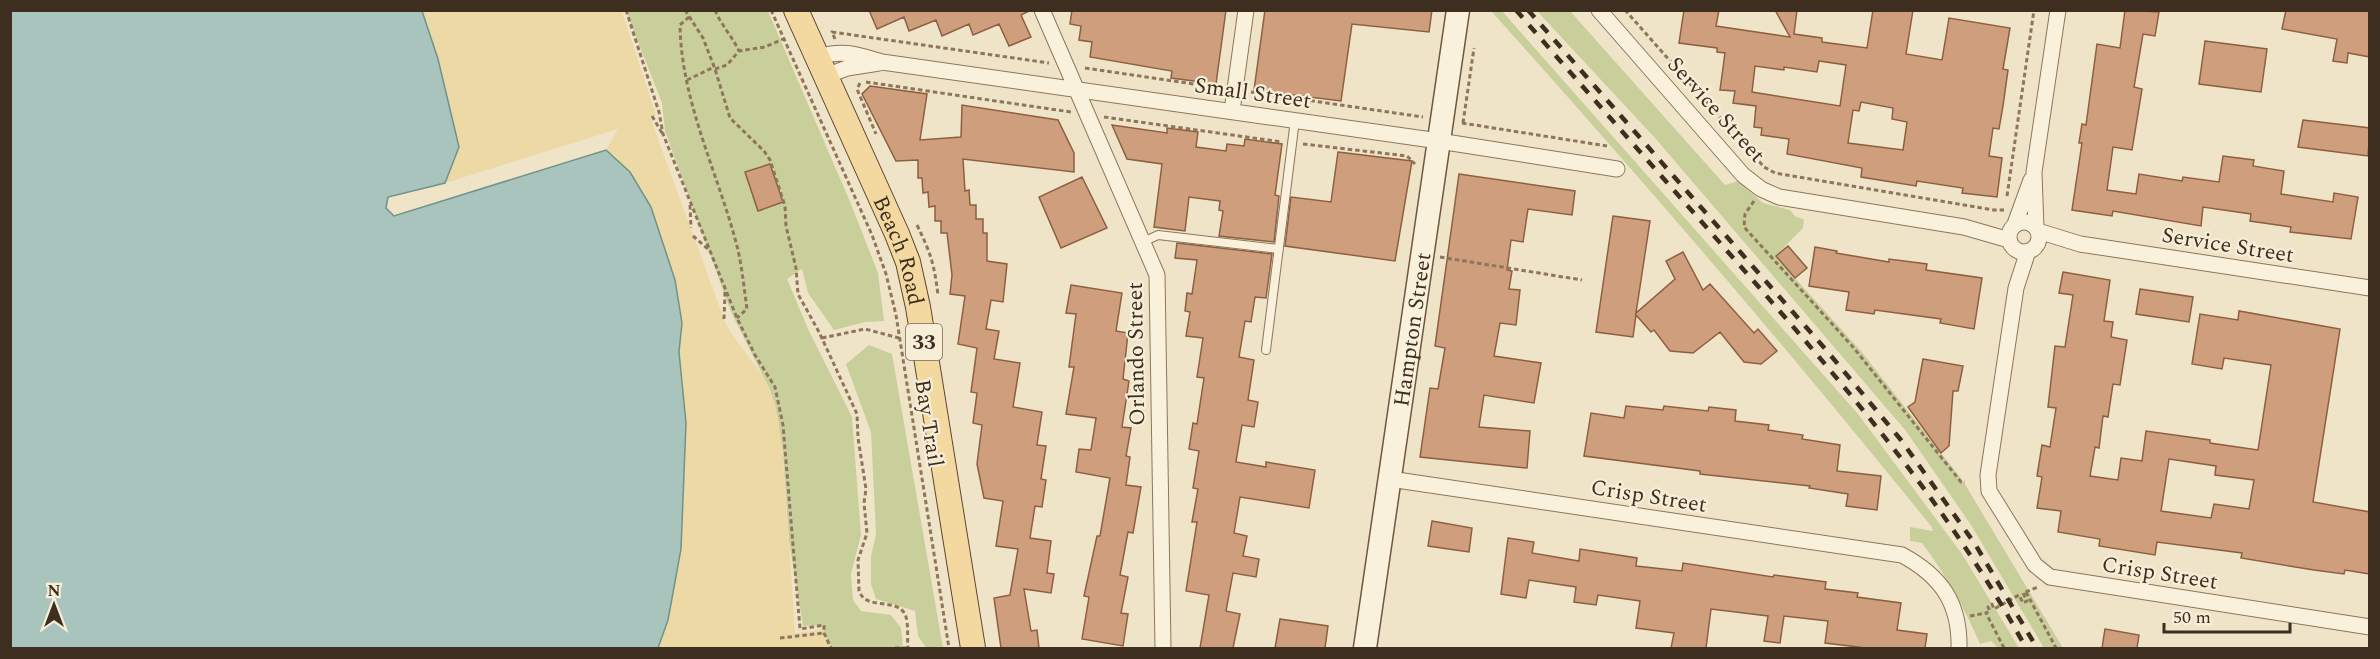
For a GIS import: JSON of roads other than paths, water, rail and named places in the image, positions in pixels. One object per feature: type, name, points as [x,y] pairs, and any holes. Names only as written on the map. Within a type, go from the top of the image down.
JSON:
[{"type":"main road","name":"Beach Road","points":[[796,10],[833,63],[904,249],[912,278],[973,648]]},
{"type":"main road","name":"Hampton Street","points":[[1365,648],[1424,254],[1448,128],[1458,10]]},
{"type":"street","name":"Orlando Street","points":[[1041,10],[1157,274],[1163,648]]},
{"type":"street","points":[[1232,111],[1246,10]]},
{"type":"street","name":"Service Street","points":[[1599,10],[1743,175],[1764,190],[1779,197],[2024,237],[2370,288]]},
{"type":"street","points":[[2024,237],[2058,10]]},
{"type":"street","name":"Small Street","points":[[833,63],[882,62],[1295,120],[1448,128],[1617,169]]},
{"type":"street","points":[[2024,237],[2034,172]]},
{"type":"street","name":"Crisp Street","points":[[2024,237],[1988,475],[1989,491],[2035,565],[2053,578],[2370,627]]},
{"type":"street","name":"Crisp Street","points":[[1390,479],[1902,555],[1927,571],[1940,584],[1952,603],[1958,618],[1959,648]]},
{"type":"lane","points":[[1266,350],[1295,120]]},
{"type":"lane","points":[[1143,242],[1158,235],[1279,249]]},
{"type":"water","points":[[10,11],[422,11],[438,59],[459,147],[445,183],[388,197],[386,208],[394,216],[606,150],[630,172],[651,207],[675,280],[682,323],[679,352],[686,423],[681,549],[668,620],[658,648],[11,648]]},
{"type":"railway","points":[[1516,10],[1863,410],[1933,501],[1966,549],[2026,648]]},
{"type":"railway","points":[[1528,10],[1827,351],[1901,440],[1975,544],[2037,648]]}]
